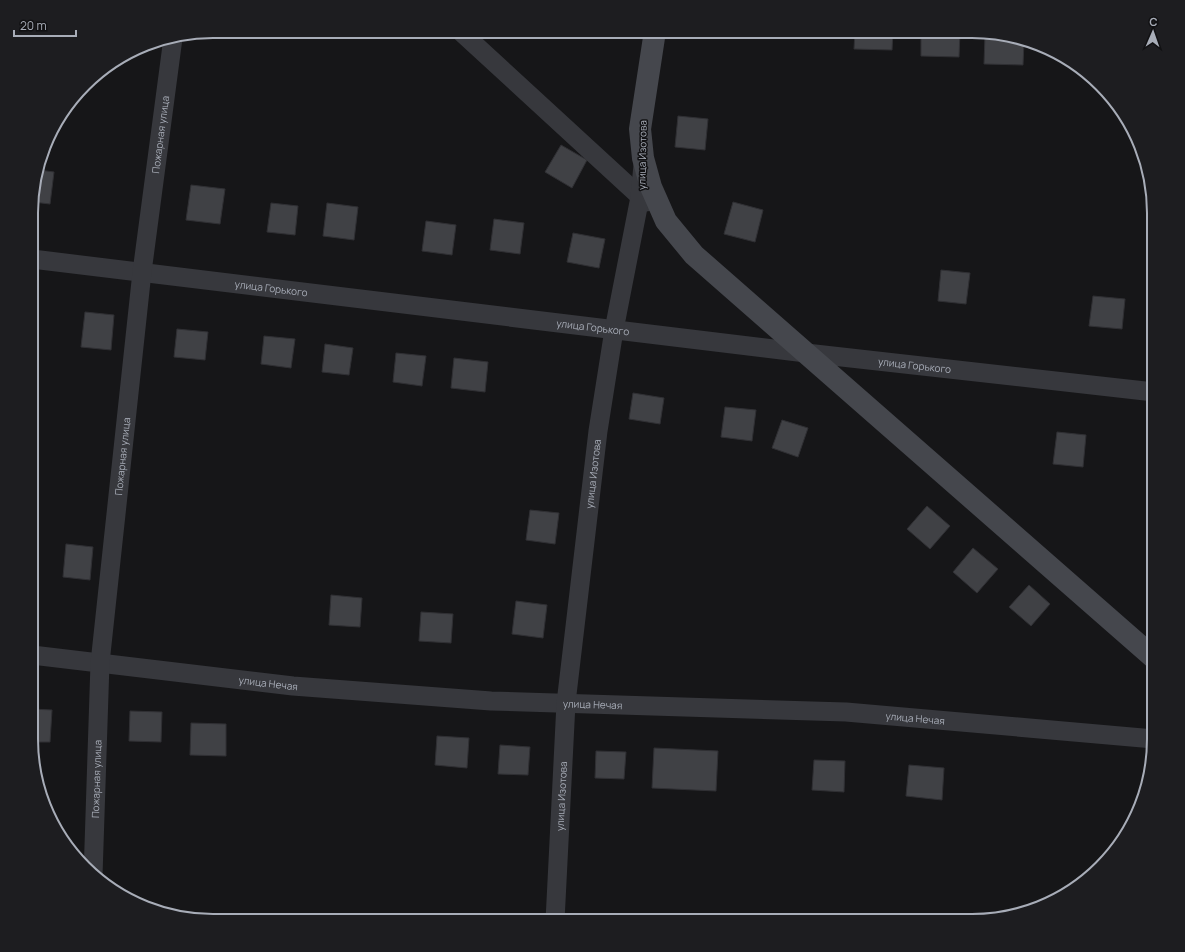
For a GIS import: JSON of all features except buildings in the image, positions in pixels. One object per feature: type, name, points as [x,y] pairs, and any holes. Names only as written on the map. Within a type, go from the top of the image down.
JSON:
[{"type":"main road","name":"улица Изотова","points":[[644,158],[640,129],[654,38]]},
{"type":"main road","points":[[644,158],[651,187],[666,221],[694,255],[1147,652]]},
{"type":"street","points":[[468,38],[666,221]]},
{"type":"street","name":"Пожарная улица","points":[[93,867],[100,663],[142,272],[172,43]]},
{"type":"street","name":"улица Изотова","points":[[555,914],[566,703],[598,431],[614,330],[640,197],[644,158]]},
{"type":"street","name":"улица Горького","points":[[38,260],[806,353],[1147,391]]},
{"type":"street","name":"улица Нечая","points":[[38,656],[293,686],[491,701],[846,712],[1147,738]]}]
